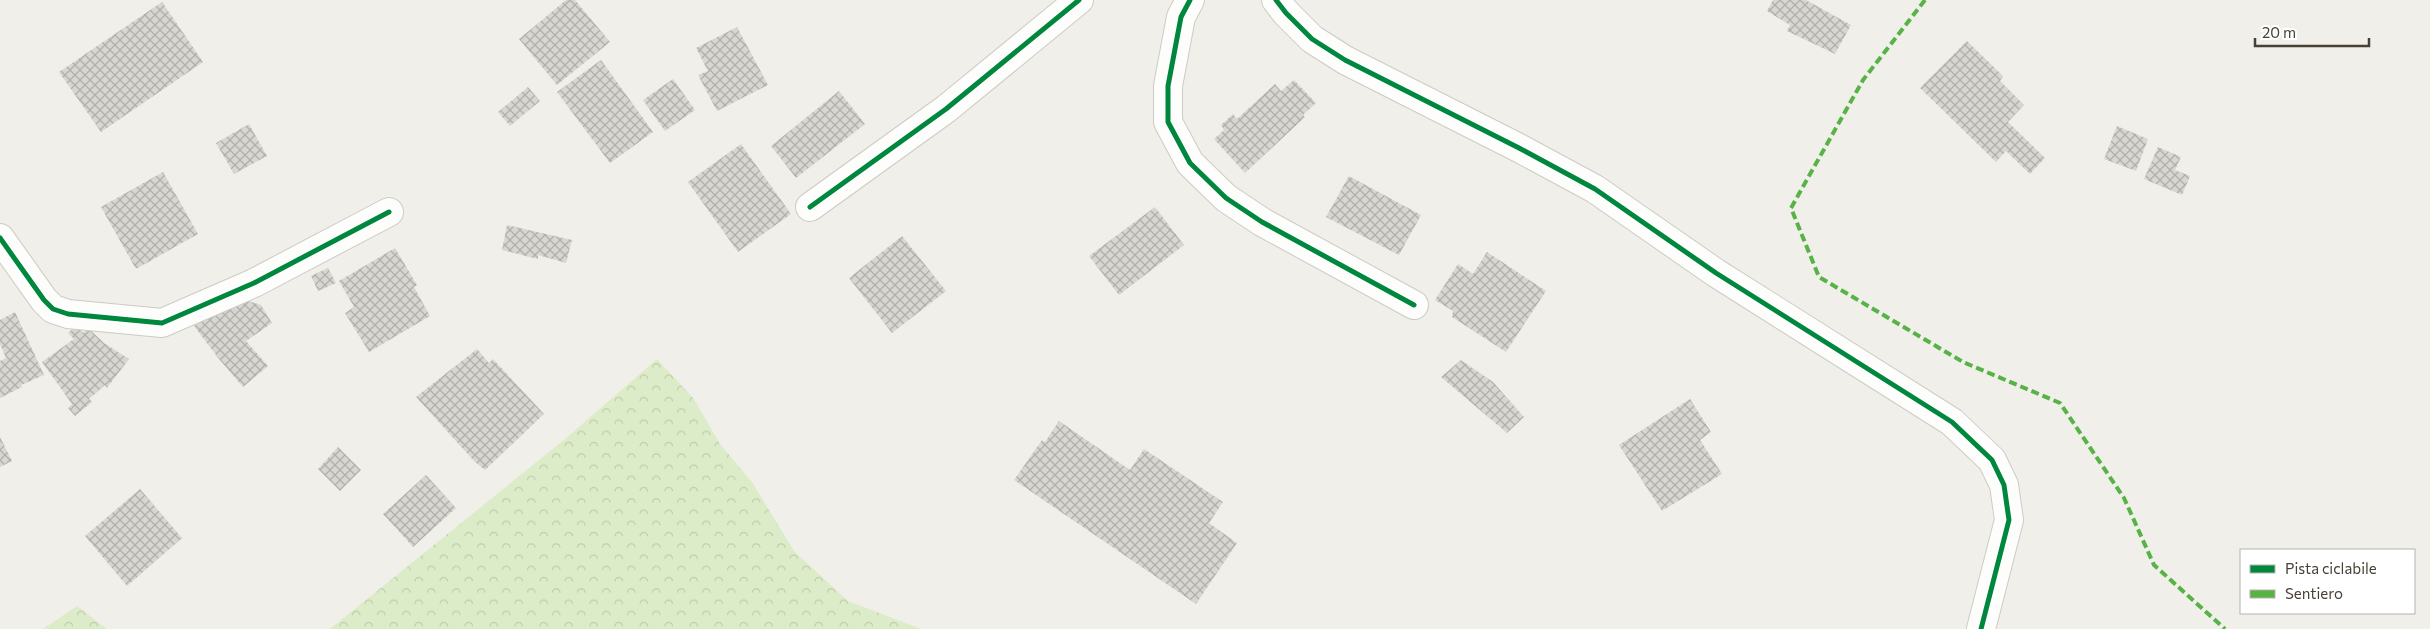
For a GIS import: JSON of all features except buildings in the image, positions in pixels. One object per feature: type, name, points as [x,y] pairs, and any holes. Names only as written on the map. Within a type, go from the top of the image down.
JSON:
[{"type":"street","points":[[810,207],[946,109],[1079,0]]},
{"type":"street","points":[[1190,0],[1181,17],[1168,86],[1168,122],[1190,163],[1226,198],[1262,222],[1414,306]]},
{"type":"street","points":[[1276,0],[1286,13],[1320,44],[1345,60],[1519,148],[1594,190],[1716,272],[1952,422],[1992,460],[2004,486],[2009,520],[1981,629]]},
{"type":"street","points":[[0,238],[44,300],[54,309],[68,314],[162,323],[254,283],[389,212]]},
{"type":"green space","points":[[657,359],[694,399],[720,444],[752,482],[794,551],[848,601],[921,629],[330,629],[565,439]]},
{"type":"green space","points":[[77,606],[107,629],[43,629]]},
{"type":"marked path","points":[[1925,0],[1863,80],[1791,208],[1819,277],[1963,362],[2060,403],[2124,498],[2154,565],[2225,629]]},
{"type":"cycle path","points":[[810,207],[946,109],[1079,0]]},
{"type":"cycle path","points":[[1190,0],[1181,17],[1168,86],[1168,122],[1190,163],[1226,198],[1262,222],[1414,305]]},
{"type":"cycle path","points":[[1276,0],[1312,39],[1345,60],[1519,148],[1595,189],[1716,273],[1952,422],[1992,460],[2004,485],[2009,520],[1981,629]]},
{"type":"cycle path","points":[[0,238],[44,300],[53,309],[68,314],[162,323],[254,283],[389,212]]}]
